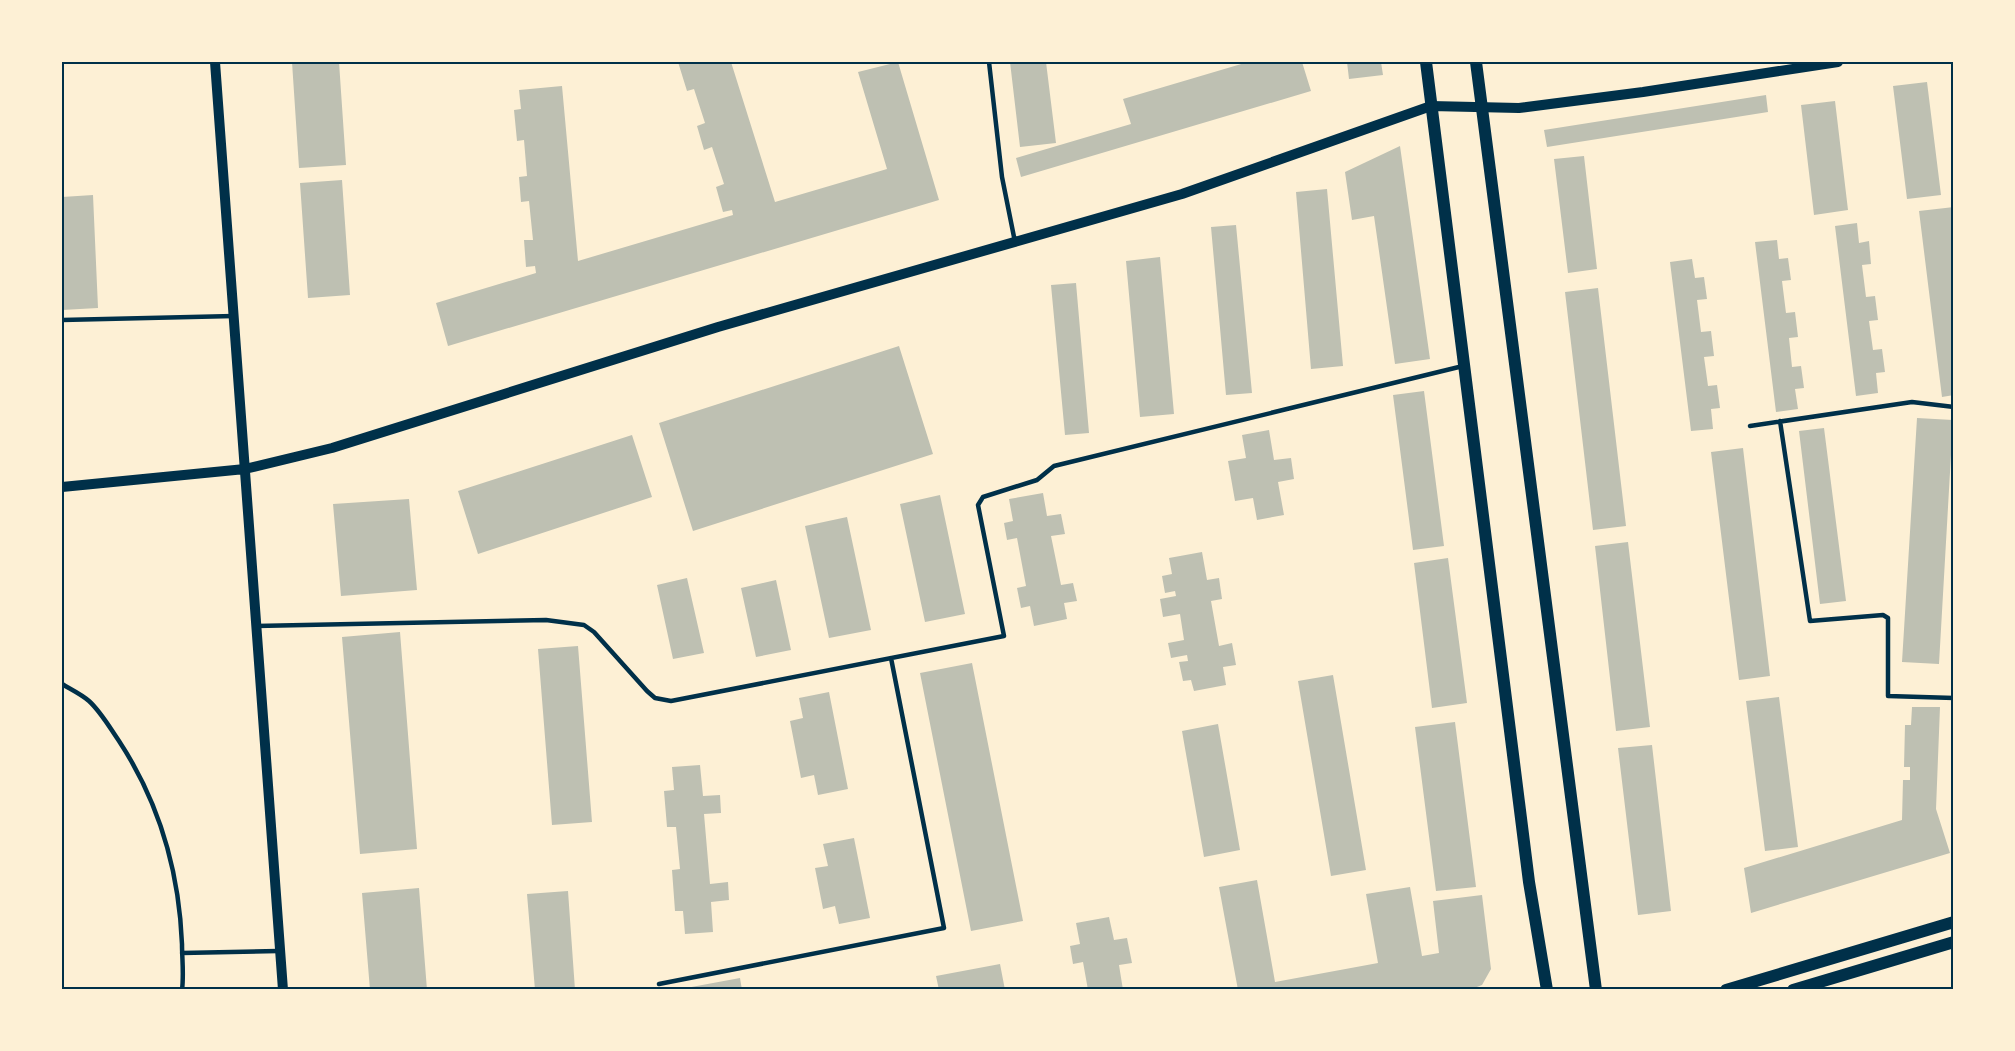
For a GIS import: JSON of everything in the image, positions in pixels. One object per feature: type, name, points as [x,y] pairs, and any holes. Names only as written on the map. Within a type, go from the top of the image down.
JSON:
[{"type":"main road","points":[[1426,62],[1529,882],[1547,990]]},
{"type":"main road","points":[[1476,62],[1596,990]]},
{"type":"main road","points":[[1726,990],[1953,922]]},
{"type":"main road","points":[[1793,990],[1953,942]]},
{"type":"street","points":[[215,62],[283,990]]},
{"type":"street","points":[[62,487],[245,470],[332,448],[718,327],[1182,194],[1431,106],[1519,108],[1632,94],[1838,62]]},
{"type":"lane","points":[[989,62],[1002,177],[1015,242]]},
{"type":"lane","points":[[62,321],[234,316]]},
{"type":"lane","points":[[256,626],[546,620],[584,625],[594,632],[647,692],[655,698],[671,701],[1004,636],[978,505],[983,497],[1037,480],[1054,466],[1464,366]]},
{"type":"lane","points":[[1750,426],[1912,402],[1953,407]]},
{"type":"lane","points":[[1780,421],[1810,621],[1883,615],[1888,618],[1888,696],[1953,698]]},
{"type":"lane","points":[[659,984],[944,928],[891,658]]},
{"type":"lane","points":[[62,684],[89,701],[107,722],[130,757],[150,797],[170,857],[181,910],[182,990]]},
{"type":"lane","points":[[182,953],[280,951]]},
{"type":"building","points":[[292,62],[339,62],[346,165],[299,168]]},
{"type":"building","points":[[678,62],[731,62],[775,202],[887,169],[858,72],[898,62],[939,200],[448,346],[436,303],[536,273],[535,266],[526,267],[524,240],[533,240],[529,201],[521,202],[519,177],[527,176],[524,140],[517,141],[514,110],[521,109],[519,90],[562,86],[578,261],[733,215],[732,210],[723,212],[716,187],[724,184],[712,147],[704,150],[697,126],[705,123],[694,89],[687,91]]},
{"type":"building","points":[[1010,62],[1046,62],[1056,143],[1020,147]]},
{"type":"building","points":[[1248,62],[1302,62],[1311,91],[1021,177],[1016,158],[1131,124],[1123,99]]},
{"type":"building","points":[[1347,62],[1381,62],[1383,75],[1349,79]]},
{"type":"building","points":[[1927,82],[1941,195],[1907,199],[1893,86]]},
{"type":"building","points":[[1766,95],[1768,112],[1547,147],[1544,130]]},
{"type":"building","points":[[1835,101],[1848,210],[1814,215],[1801,105]]},
{"type":"building","points":[[1400,146],[1430,359],[1395,364],[1374,216],[1352,220],[1345,172]]},
{"type":"building","points":[[1584,156],[1597,269],[1568,273],[1554,159]]},
{"type":"building","points":[[342,180],[350,295],[308,298],[300,183]]},
{"type":"building","points":[[1327,189],[1343,366],[1311,369],[1296,192]]},
{"type":"building","points":[[93,195],[98,308],[62,310],[62,197]]},
{"type":"building","points":[[1954,207],[1954,395],[1942,397],[1919,211]]},
{"type":"building","points":[[1857,223],[1859,243],[1869,241],[1871,264],[1862,265],[1866,297],[1875,296],[1878,320],[1869,321],[1873,350],[1882,349],[1885,372],[1876,373],[1878,393],[1856,396],[1835,226]]},
{"type":"building","points":[[1236,225],[1252,393],[1226,395],[1211,227]]},
{"type":"building","points":[[1777,240],[1779,259],[1788,258],[1791,280],[1782,281],[1786,313],[1795,312],[1798,337],[1789,338],[1792,367],[1801,366],[1804,388],[1795,389],[1798,409],[1776,412],[1755,242]]},
{"type":"building","points":[[1160,257],[1174,414],[1140,417],[1126,261]]},
{"type":"building","points":[[1692,259],[1695,278],[1704,277],[1707,299],[1697,300],[1701,332],[1711,331],[1714,356],[1704,357],[1708,386],[1717,385],[1720,408],[1711,409],[1713,429],[1691,431],[1670,262]]},
{"type":"building","points":[[1076,283],[1089,433],[1065,435],[1051,285]]},
{"type":"building","points":[[1598,288],[1626,526],[1593,530],[1565,292]]},
{"type":"building","points":[[899,346],[933,454],[693,531],[659,423]]},
{"type":"building","points":[[1424,391],[1444,546],[1413,550],[1393,395]]},
{"type":"building","points":[[1917,418],[1953,420],[1939,664],[1902,662]]},
{"type":"building","points":[[1824,428],[1846,601],[1820,604],[1799,431]]},
{"type":"building","points":[[1269,430],[1274,460],[1291,458],[1294,479],[1278,482],[1284,515],[1257,520],[1253,498],[1235,501],[1228,461],[1246,458],[1242,435]]},
{"type":"building","points":[[632,435],[652,497],[478,554],[458,491]]},
{"type":"building","points":[[1743,448],[1770,676],[1739,680],[1711,452]]},
{"type":"building","points":[[1043,493],[1047,516],[1061,514],[1065,534],[1051,536],[1061,585],[1073,583],[1077,601],[1064,603],[1067,619],[1034,626],[1030,606],[1021,608],[1017,588],[1026,586],[1017,538],[1007,540],[1004,523],[1013,521],[1009,499]]},
{"type":"building","points":[[940,495],[965,614],[925,622],[900,504]]},
{"type":"building","points":[[409,499],[417,590],[341,596],[333,504]]},
{"type":"building","points":[[847,517],[871,630],[829,638],[805,526]]},
{"type":"building","points":[[1628,542],[1650,727],[1616,731],[1595,546]]},
{"type":"building","points":[[1202,552],[1207,580],[1219,578],[1222,599],[1211,601],[1219,646],[1232,643],[1236,665],[1223,667],[1226,685],[1194,691],[1191,680],[1183,681],[1179,662],[1188,661],[1187,655],[1171,658],[1168,643],[1184,640],[1180,614],[1163,617],[1160,599],[1176,596],[1175,591],[1165,593],[1162,576],[1172,574],[1169,558]]},
{"type":"building","points":[[1448,558],[1467,703],[1432,708],[1414,563]]},
{"type":"building","points":[[687,578],[704,653],[673,659],[657,585]]},
{"type":"building","points":[[776,580],[791,650],[756,657],[741,588]]},
{"type":"building","points":[[400,632],[417,849],[360,854],[342,637]]},
{"type":"building","points":[[578,646],[592,822],[552,825],[538,649]]},
{"type":"building","points":[[972,663],[1023,921],[971,931],[920,673]]},
{"type":"building","points":[[1333,675],[1366,870],[1331,876],[1298,681]]},
{"type":"building","points":[[829,692],[848,789],[818,795],[814,775],[801,778],[790,721],[803,718],[799,698]]},
{"type":"building","points":[[1779,697],[1798,847],[1765,851],[1746,701]]},
{"type":"building","points":[[1912,707],[1940,707],[1936,809],[1950,853],[1751,913],[1744,868],[1902,820],[1903,780],[1910,780],[1910,767],[1904,767],[1905,725],[1911,725]]},
{"type":"building","points":[[1455,722],[1476,887],[1436,891],[1415,727]]},
{"type":"building","points":[[1218,724],[1240,850],[1204,857],[1182,731]]},
{"type":"building","points":[[1652,745],[1671,911],[1638,915],[1618,748]]},
{"type":"building","points":[[700,765],[703,796],[720,795],[721,813],[704,814],[710,884],[728,882],[729,900],[711,902],[713,932],[685,934],[683,911],[675,911],[672,870],[680,869],[676,827],[667,827],[664,791],[674,790],[672,767]]},
{"type":"building","points":[[854,838],[870,918],[839,924],[835,906],[823,909],[815,868],[828,866],[823,844]]},
{"type":"building","points":[[1257,880],[1275,982],[1378,963],[1366,894],[1410,887],[1422,956],[1439,953],[1433,901],[1482,895],[1491,969],[1482,985],[1469,990],[1238,990],[1219,887]]},
{"type":"building","points":[[419,888],[427,990],[370,990],[362,893]]},
{"type":"building","points":[[568,891],[575,990],[535,990],[527,894]]},
{"type":"building","points":[[1109,917],[1114,940],[1127,938],[1132,963],[1119,965],[1123,990],[1088,990],[1083,962],[1073,964],[1070,946],[1080,944],[1076,923]]},
{"type":"building","points":[[1000,964],[1005,990],[939,990],[936,976]]},
{"type":"building","points":[[740,978],[742,990],[686,990],[686,988]]}]
